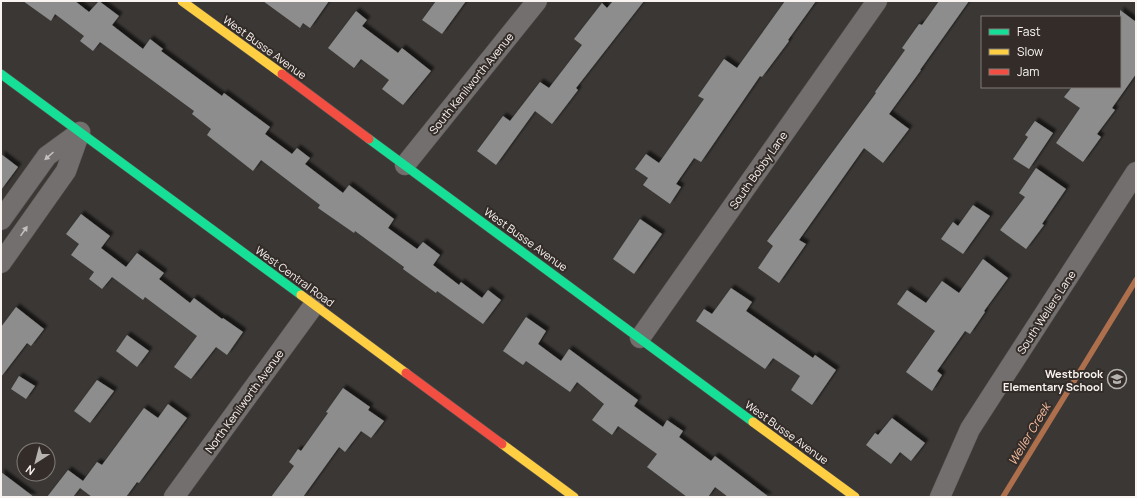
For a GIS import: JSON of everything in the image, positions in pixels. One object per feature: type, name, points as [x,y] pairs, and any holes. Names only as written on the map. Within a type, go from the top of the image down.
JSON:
[{"type":"street","name":"West Busse Avenue","points":[[182,1],[855,497]]},
{"type":"street","name":"South Kenilworth Avenue","points":[[405,165],[537,1]]},
{"type":"street","name":"South Bobby Lane","points":[[640,338],[877,1]]},
{"type":"street","name":"West Central Road","points":[[1,74],[574,497]]},
{"type":"street","points":[[1,220],[47,156],[80,132]]},
{"type":"street","points":[[1,263],[66,171],[80,132]]},
{"type":"street","name":"South Wellers Lane","points":[[940,497],[970,429],[1136,172]]},
{"type":"street","name":"North Kenilworth Avenue","points":[[174,497],[314,305]]},
{"type":"building","points":[[23,1],[75,1],[89,12],[99,1],[119,16],[112,25],[143,49],[150,39],[163,49],[161,51],[222,96],[224,93],[270,127],[265,134],[292,154],[297,148],[310,158],[305,164],[343,193],[349,185],[394,219],[388,228],[417,249],[423,242],[440,255],[433,265],[459,285],[461,282],[482,298],[488,290],[501,300],[483,324],[437,291],[436,293],[355,231],[354,233],[318,208],[320,205],[261,160],[253,171],[207,135],[211,129],[192,114],[194,111],[100,42],[93,51],[80,41],[84,36],[55,14],[51,21]]},
{"type":"building","points":[[263,1],[329,1],[310,28],[303,23],[300,28]]},
{"type":"building","points":[[436,1],[466,1],[442,34],[422,20]]},
{"type":"building","points":[[613,1],[644,1],[576,88],[578,90],[552,124],[535,111],[496,165],[477,151],[503,116],[510,121],[540,82],[549,88],[582,45],[574,39],[602,3],[607,8]]},
{"type":"building","points":[[785,1],[816,1],[788,40],[789,41],[762,77],[760,76],[701,162],[694,158],[676,184],[681,187],[670,204],[643,185],[648,178],[635,169],[646,154],[659,163],[704,99],[698,96],[724,59],[737,68]]},
{"type":"building","points":[[939,1],[969,1],[889,114],[909,129],[883,163],[864,148],[799,240],[806,244],[779,283],[758,268],[773,246],[767,241],[876,93],[875,92],[905,50],[902,48],[919,24],[922,25]]},
{"type":"building","points":[[1120,10],[1136,22],[1136,74],[1112,108],[1115,110],[1097,134],[1101,137],[1083,162],[1056,143],[1080,108],[1064,97],[1071,88],[1121,88]]},
{"type":"building","points":[[356,11],[367,20],[362,26],[398,53],[402,48],[431,71],[403,105],[382,89],[389,80],[361,59],[354,68],[328,48]]},
{"type":"building","points":[[1035,121],[1053,133],[1029,169],[1013,159],[1028,137],[1025,135]]},
{"type":"building","points":[[1,154],[18,167],[1,190]]},
{"type":"building","points":[[1036,168],[1066,189],[1042,224],[1044,225],[1026,249],[1000,230],[1025,197],[1019,193]]},
{"type":"building","points":[[973,205],[990,216],[963,254],[941,239],[953,222],[958,226]]},
{"type":"building","points":[[81,214],[110,236],[101,248],[126,267],[137,253],[164,273],[159,279],[190,303],[194,298],[222,319],[223,318],[243,332],[227,355],[216,347],[191,379],[174,367],[197,336],[145,297],[143,300],[112,277],[102,289],[89,279],[94,272],[71,255],[79,244],[66,234]]},
{"type":"building","points":[[640,219],[662,234],[634,274],[613,259]]},
{"type":"building","points":[[983,259],[1008,278],[984,311],[985,312],[970,334],[965,331],[937,371],[942,375],[932,391],[906,372],[935,331],[897,304],[907,290],[926,303],[942,281],[959,293]]},
{"type":"building","points":[[731,288],[752,302],[746,311],[813,358],[815,355],[836,370],[812,405],[791,390],[800,376],[773,358],[765,369],[696,321],[704,309],[712,314]]},
{"type":"building","points":[[16,307],[44,329],[31,346],[27,343],[1,377],[1,327]]},
{"type":"building","points":[[526,317],[546,331],[538,344],[561,361],[569,349],[638,400],[634,406],[663,427],[667,420],[683,431],[679,437],[711,461],[715,456],[769,497],[728,497],[715,487],[708,497],[687,497],[647,467],[657,454],[618,426],[612,435],[592,420],[604,404],[577,382],[570,392],[526,361],[523,365],[503,351]]},
{"type":"building","points":[[127,335],[149,351],[137,367],[116,351]]},
{"type":"building","points":[[19,376],[35,386],[26,399],[11,389]]},
{"type":"building","points":[[97,380],[114,391],[90,423],[74,411]]},
{"type":"building","points":[[343,388],[370,407],[368,410],[384,421],[371,438],[361,431],[345,452],[339,447],[303,497],[271,497],[294,466],[289,462],[298,449],[301,451],[328,413],[326,412]]},
{"type":"building","points":[[168,404],[187,418],[139,483],[137,482],[126,497],[92,497],[80,488],[73,497],[47,497],[68,470],[83,481],[97,462],[102,465],[144,408],[158,418]]},
{"type":"building","points":[[892,418],[925,443],[911,461],[900,452],[891,464],[866,445],[875,433],[878,435]]},
{"type":"building","points":[[1,472],[34,497],[1,497]]},
{"type":"waterway","name":"Weller Creek","points":[[1003,497],[1136,280]]},
{"type":"traffic: fast","points":[[1,74],[301,295]]},
{"type":"traffic: fast","points":[[369,139],[753,422]]},
{"type":"traffic: slow","points":[[182,1],[282,74]]},
{"type":"traffic: slow","points":[[301,295],[406,373]]},
{"type":"traffic: slow","points":[[753,422],[855,497]]},
{"type":"traffic: slow","points":[[502,444],[574,497]]},
{"type":"traffic: jam","points":[[282,74],[369,139]]},
{"type":"traffic: jam","points":[[406,373],[502,444]]},
{"type":"place","name":"Westbrook Elementary School","points":[[1117,379]]}]
